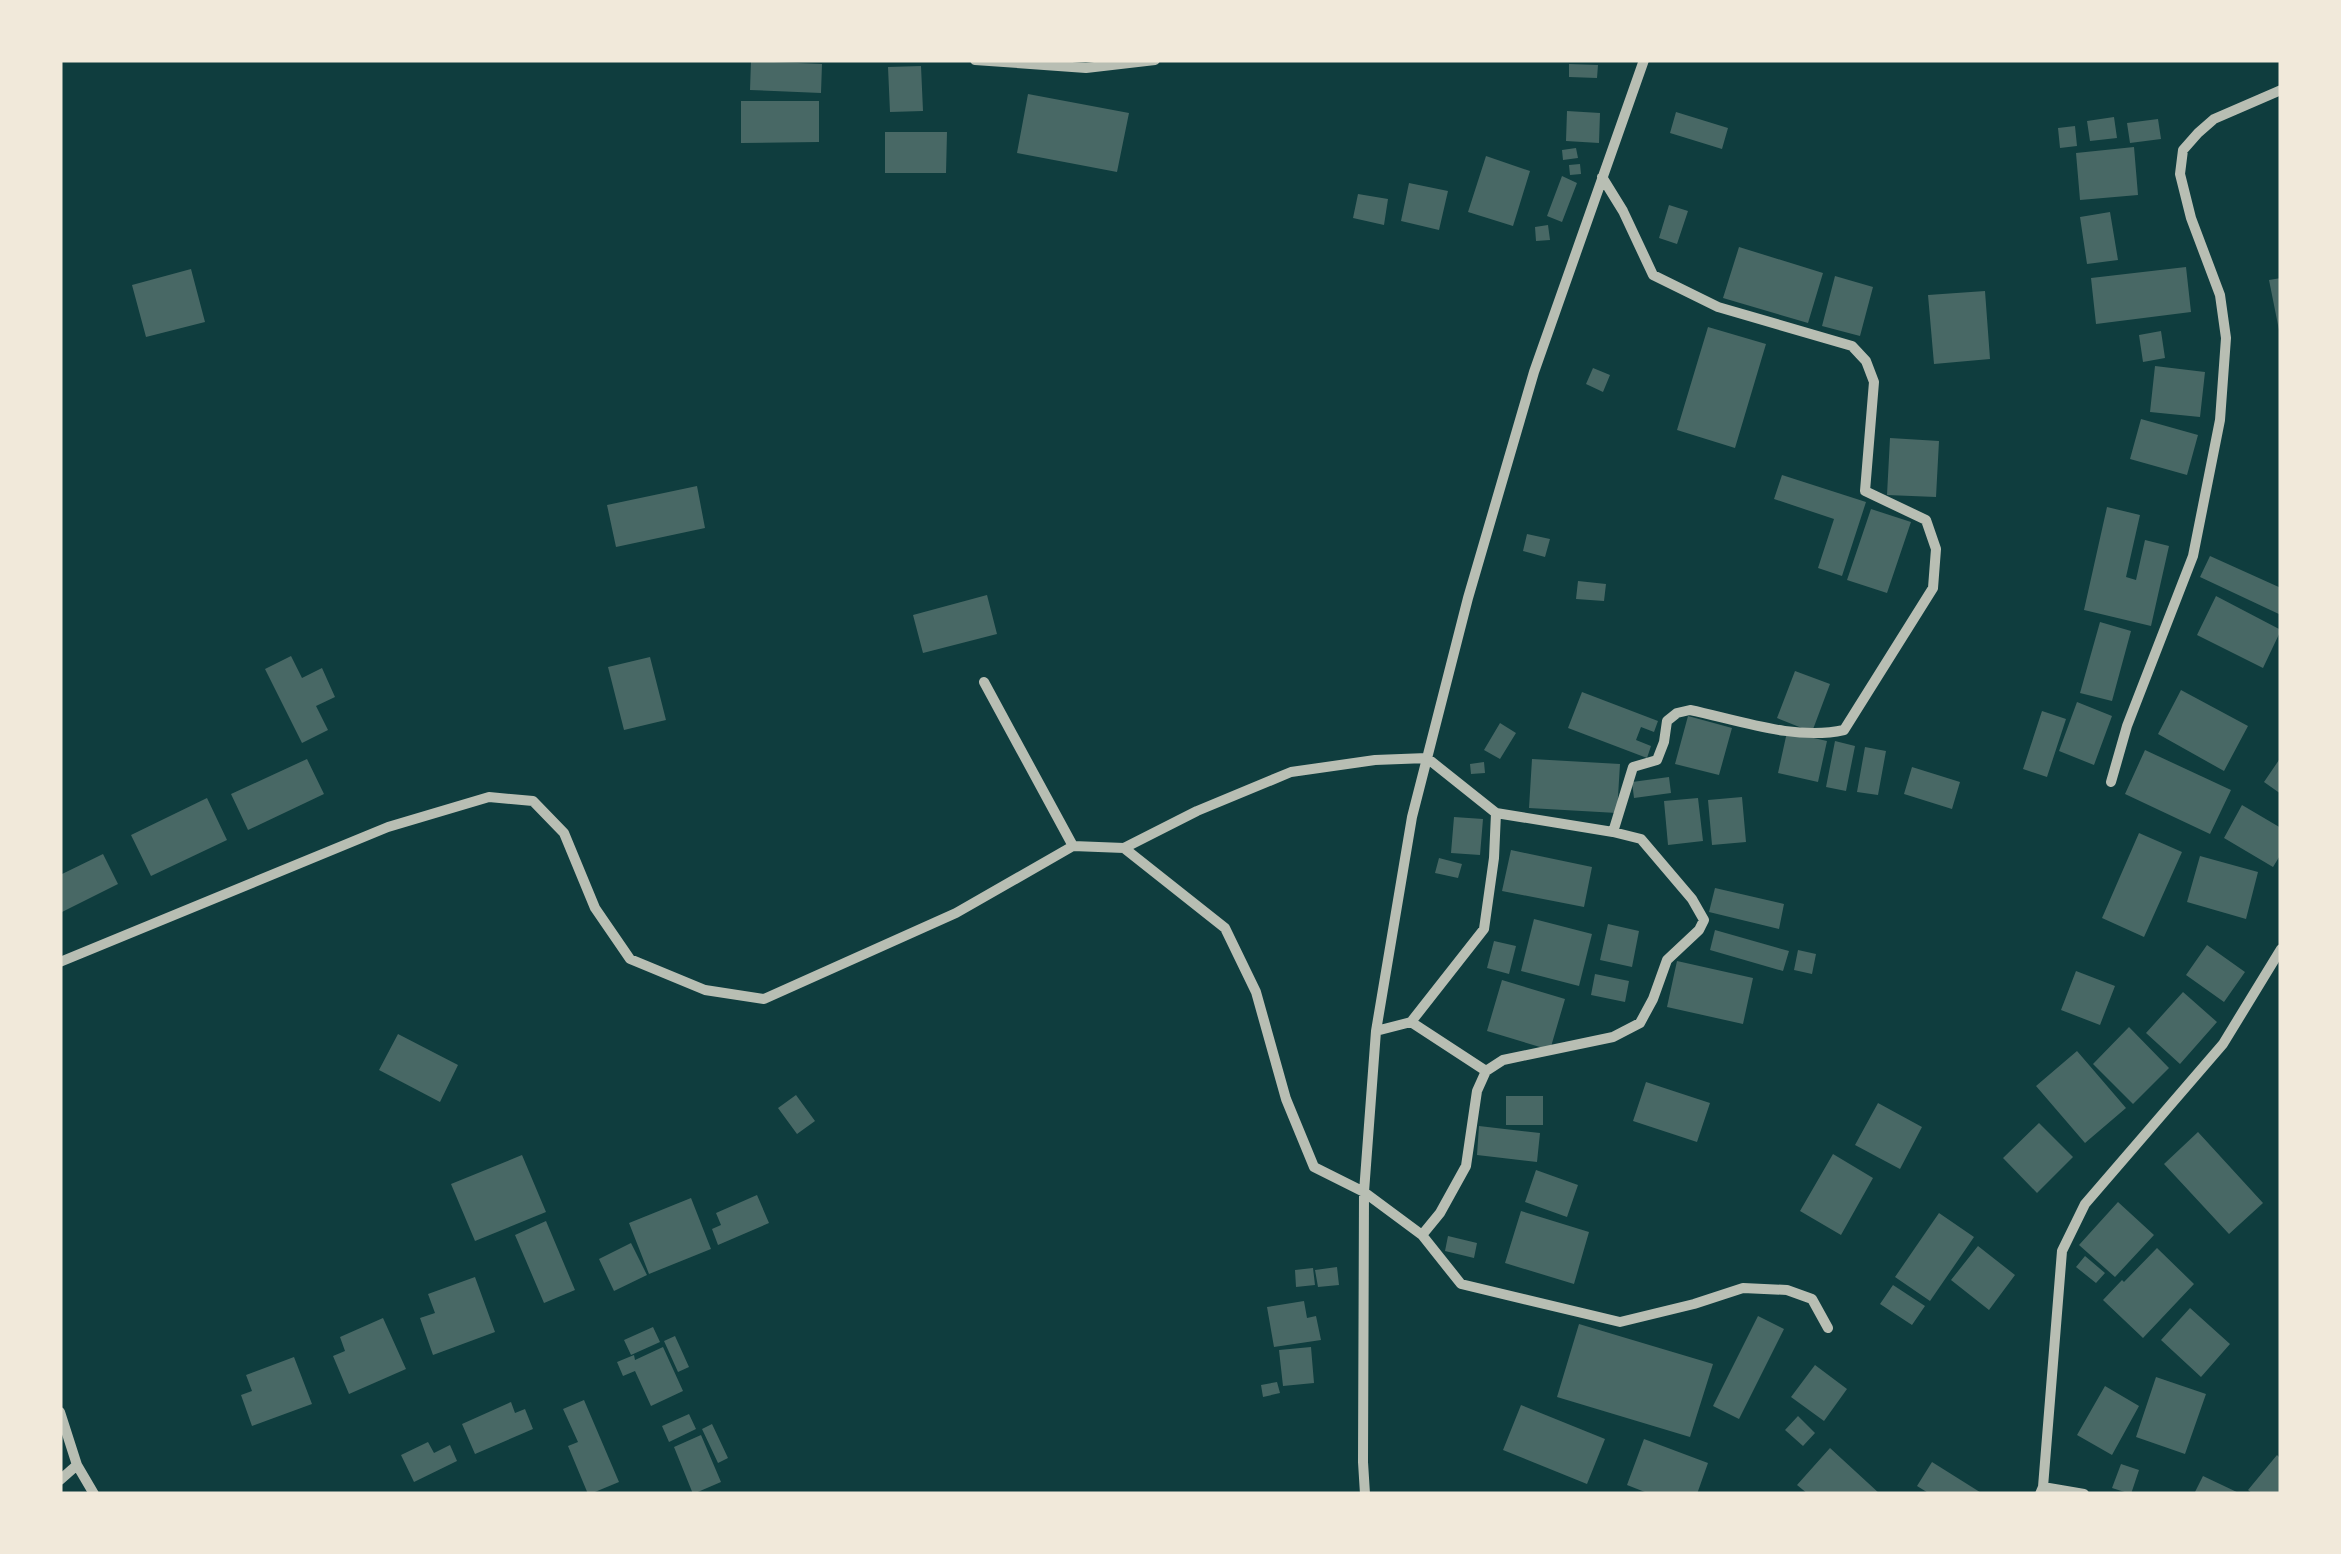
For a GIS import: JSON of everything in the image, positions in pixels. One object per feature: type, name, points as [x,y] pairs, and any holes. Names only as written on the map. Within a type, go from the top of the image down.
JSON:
[{"type":"street","points":[[975,60],[1086,68],[1154,60]]},
{"type":"street","points":[[1364,1494],[1364,1192],[1376,1031],[1412,817],[1468,598],[1534,372],[1644,60]]},
{"type":"street","points":[[2111,782],[2127,726],[2193,556],[2220,420],[2226,338],[2220,294],[2191,218],[2180,174],[2183,150],[2214,119],[2281,90]]},
{"type":"street","points":[[1602,177],[1623,210],[1653,275],[1718,307],[1852,346],[1866,361],[1874,382],[1865,490],[1926,520],[1936,549],[1934,588],[1844,730],[1823,735],[1690,710],[1678,713],[1667,721],[1657,760],[1633,767],[1614,832]]},
{"type":"street","points":[[984,682],[1073,846]]},
{"type":"street","points":[[60,962],[388,826],[489,797],[533,801],[564,834],[595,908],[630,958],[705,990],[764,999],[956,914],[1073,846],[1124,848],[1197,811],[1291,772],[1374,760],[1427,758],[1496,813],[1614,832],[1640,840],[1692,899],[1704,920],[1699,930],[1666,960],[1654,999],[1640,1023],[1613,1037],[1503,1060],[1486,1071],[1477,1091],[1466,1166],[1422,1236]]},
{"type":"street","points":[[1376,1031],[1411,1022],[1484,929],[1496,813]]},
{"type":"street","points":[[1124,848],[1225,928],[1256,992],[1286,1099],[1314,1168],[1364,1192],[1422,1236],[1461,1284],[1620,1322],[1743,1288],[1787,1290],[1812,1299],[1828,1328]]},
{"type":"street","points":[[2084,1494],[2041,1490],[2062,1250],[2085,1204],[2224,1044],[2281,949]]},
{"type":"street","points":[[1411,1022],[1486,1071]]},
{"type":"street","points":[[60,1412],[76,1465],[94,1494]]},
{"type":"street","points":[[60,1480],[76,1465]]},
{"type":"building","points":[[751,61],[822,64],[821,93],[750,90]]},
{"type":"building","points":[[1569,64],[1598,65],[1597,78],[1569,77]]},
{"type":"building","points":[[921,66],[923,111],[890,112],[888,67]]},
{"type":"building","points":[[1028,94],[1129,113],[1117,172],[1017,153]]},
{"type":"building","points":[[741,101],[819,101],[819,142],[741,143]]},
{"type":"building","points":[[1567,111],[1600,113],[1599,143],[1566,141]]},
{"type":"building","points":[[1676,112],[1728,128],[1722,149],[1670,133]]},
{"type":"building","points":[[2114,117],[2117,138],[2090,141],[2087,121]]},
{"type":"building","points":[[2158,119],[2161,139],[2130,143],[2127,123]]},
{"type":"building","points":[[2075,126],[2077,146],[2060,148],[2058,128]]},
{"type":"building","points":[[885,132],[947,132],[946,173],[885,173]]},
{"type":"building","points":[[2134,147],[2138,195],[2080,200],[2076,153]]},
{"type":"building","points":[[1576,148],[1578,158],[1563,160],[1562,150]]},
{"type":"building","points":[[1486,156],[1530,171],[1513,226],[1468,212]]},
{"type":"building","points":[[1580,164],[1581,174],[1570,175],[1569,165]]},
{"type":"building","points":[[1562,176],[1577,183],[1562,222],[1547,216]]},
{"type":"building","points":[[1409,183],[1448,191],[1439,230],[1401,221]]},
{"type":"building","points":[[1358,194],[1388,199],[1384,225],[1353,218]]},
{"type":"building","points":[[1669,205],[1688,211],[1677,244],[1659,238]]},
{"type":"building","points":[[2110,212],[2118,260],[2087,264],[2080,217]]},
{"type":"building","points":[[1548,225],[1550,240],[1536,241],[1535,227]]},
{"type":"building","points":[[1739,247],[1823,273],[1808,323],[1723,298]]},
{"type":"building","points":[[2186,267],[2191,312],[2096,324],[2091,278]]},
{"type":"building","points":[[191,269],[205,322],[146,337],[132,285]]},
{"type":"building","points":[[1835,276],[1873,287],[1860,336],[1822,326]]},
{"type":"building","points":[[2281,278],[2281,330],[2279,330],[2269,280]]},
{"type":"building","points":[[1985,291],[1990,359],[1934,364],[1928,295]]},
{"type":"building","points":[[1708,327],[1766,344],[1735,448],[1677,430]]},
{"type":"building","points":[[2161,331],[2165,358],[2143,362],[2139,335]]},
{"type":"building","points":[[2155,366],[2205,372],[2200,417],[2150,412]]},
{"type":"building","points":[[1593,368],[1610,375],[1603,392],[1586,384]]},
{"type":"building","points":[[2141,419],[2198,435],[2187,475],[2130,459]]},
{"type":"building","points":[[1890,438],[1939,441],[1936,497],[1887,495]]},
{"type":"building","points":[[1782,475],[1866,502],[1842,576],[1818,568],[1834,519],[1774,499]]},
{"type":"building","points":[[697,486],[705,528],[616,547],[607,505]]},
{"type":"building","points":[[2107,507],[2140,515],[2126,577],[2136,580],[2145,540],[2169,546],[2151,626],[2084,610]]},
{"type":"building","points":[[1871,509],[1911,522],[1887,593],[1847,580]]},
{"type":"building","points":[[1527,534],[1550,539],[1545,557],[1523,551]]},
{"type":"building","points":[[2210,556],[2281,588],[2281,615],[2200,577]]},
{"type":"building","points":[[1578,581],[1606,584],[1604,601],[1576,599]]},
{"type":"building","points":[[987,595],[997,634],[923,653],[913,615]]},
{"type":"building","points":[[2216,596],[2281,630],[2263,668],[2197,635]]},
{"type":"building","points":[[2100,622],[2131,631],[2112,701],[2080,693]]},
{"type":"building","points":[[291,656],[302,678],[322,668],[335,697],[316,706],[328,730],[302,743],[265,669]]},
{"type":"building","points":[[650,657],[666,720],[624,730],[608,667]]},
{"type":"building","points":[[1795,671],[1830,684],[1812,732],[1777,718]]},
{"type":"building","points":[[2181,690],[2248,726],[2224,771],[2158,734]]},
{"type":"building","points":[[1582,692],[1658,721],[1654,732],[1641,727],[1636,740],[1651,746],[1647,758],[1568,728]]},
{"type":"building","points":[[2077,702],[2112,716],[2094,765],[2059,751]]},
{"type":"building","points":[[2042,711],[2066,719],[2047,777],[2023,769]]},
{"type":"building","points":[[1688,716],[1732,728],[1719,775],[1675,764]]},
{"type":"building","points":[[1500,723],[1516,733],[1500,759],[1484,750]]},
{"type":"building","points":[[1787,732],[1827,741],[1818,782],[1778,773]]},
{"type":"building","points":[[1835,741],[1855,746],[1846,791],[1826,787]]},
{"type":"building","points":[[1865,747],[1886,751],[1878,795],[1857,792]]},
{"type":"building","points":[[2145,750],[2231,790],[2210,834],[2125,794]]},
{"type":"building","points":[[2281,757],[2281,794],[2264,782]]},
{"type":"building","points":[[307,759],[324,794],[248,830],[231,794]]},
{"type":"building","points":[[1532,759],[1620,764],[1617,813],[1529,808]]},
{"type":"building","points":[[1484,762],[1485,773],[1471,774],[1470,764]]},
{"type":"building","points":[[1912,767],[1960,782],[1952,809],[1904,794]]},
{"type":"building","points":[[1669,777],[1671,793],[1634,798],[1632,782]]},
{"type":"building","points":[[1742,797],[1746,842],[1712,845],[1708,800]]},
{"type":"building","points":[[207,798],[227,840],[151,876],[131,835]]},
{"type":"building","points":[[1698,798],[1703,841],[1668,845],[1664,801]]},
{"type":"building","points":[[2242,805],[2281,828],[2281,854],[2273,867],[2224,838]]},
{"type":"building","points":[[1454,817],[1483,819],[1480,855],[1451,853]]},
{"type":"building","points":[[2139,833],[2182,852],[2144,937],[2102,918]]},
{"type":"building","points":[[1511,850],[1592,867],[1584,907],[1502,891]]},
{"type":"building","points":[[103,854],[118,884],[60,913],[60,875]]},
{"type":"building","points":[[2200,856],[2258,872],[2246,919],[2187,902]]},
{"type":"building","points":[[1439,858],[1462,864],[1458,878],[1435,873]]},
{"type":"building","points":[[1715,888],[1784,904],[1779,929],[1709,912]]},
{"type":"building","points":[[1534,919],[1592,934],[1579,986],[1521,971]]},
{"type":"building","points":[[1608,924],[1639,931],[1632,967],[1600,960]]},
{"type":"building","points":[[1715,930],[1789,951],[1783,971],[1710,950]]},
{"type":"building","points":[[1494,941],[1516,946],[1509,974],[1487,968]]},
{"type":"building","points":[[2207,945],[2245,972],[2224,1002],[2186,975]]},
{"type":"building","points":[[1798,950],[1816,954],[1812,974],[1794,970]]},
{"type":"building","points":[[1677,961],[1753,978],[1743,1024],[1667,1007]]},
{"type":"building","points":[[2076,971],[2115,986],[2100,1025],[2061,1010]]},
{"type":"building","points":[[1595,974],[1629,981],[1625,1002],[1591,995]]},
{"type":"building","points":[[1502,980],[1565,999],[1550,1050],[1487,1031]]},
{"type":"building","points":[[2183,992],[2217,1022],[2180,1064],[2146,1033]]},
{"type":"building","points":[[2129,1027],[2169,1068],[2133,1104],[2093,1064]]},
{"type":"building","points":[[398,1034],[458,1065],[440,1102],[379,1070]]},
{"type":"building","points":[[2077,1051],[2126,1108],[2085,1143],[2036,1086]]},
{"type":"building","points":[[1646,1082],[1710,1103],[1697,1142],[1633,1121]]},
{"type":"building","points":[[796,1095],[815,1121],[797,1134],[778,1108]]},
{"type":"building","points":[[1506,1096],[1543,1096],[1543,1125],[1506,1125]]},
{"type":"building","points":[[1878,1103],[1922,1127],[1900,1169],[1855,1145]]},
{"type":"building","points":[[2039,1123],[2073,1157],[2037,1193],[2003,1158]]},
{"type":"building","points":[[1479,1126],[1540,1133],[1537,1162],[1477,1155]]},
{"type":"building","points":[[2198,1132],[2263,1203],[2229,1234],[2164,1164]]},
{"type":"building","points":[[1833,1154],[1873,1178],[1841,1235],[1800,1211]]},
{"type":"building","points":[[522,1155],[546,1212],[475,1241],[451,1184]]},
{"type":"building","points":[[1536,1170],[1578,1185],[1567,1217],[1525,1202]]},
{"type":"building","points":[[757,1195],[769,1223],[718,1245],[712,1229],[721,1225],[716,1213]]},
{"type":"building","points":[[691,1198],[711,1249],[649,1274],[629,1223]]},
{"type":"building","points":[[2118,1202],[2154,1235],[2115,1277],[2079,1245]]},
{"type":"building","points":[[1521,1211],[1589,1232],[1574,1284],[1505,1263]]},
{"type":"building","points":[[1939,1213],[1974,1237],[1930,1301],[1895,1277]]},
{"type":"building","points":[[546,1221],[575,1290],[544,1303],[515,1235]]},
{"type":"building","points":[[1448,1236],[1477,1243],[1474,1258],[1445,1251]]},
{"type":"building","points":[[631,1243],[647,1275],[614,1291],[599,1259]]},
{"type":"building","points":[[1978,1246],[2015,1275],[1989,1310],[1951,1280]]},
{"type":"building","points":[[2157,1248],[2194,1284],[2143,1338],[2103,1300]]},
{"type":"building","points":[[2085,1256],[2105,1273],[2096,1283],[2076,1267]]},
{"type":"building","points":[[1337,1267],[1339,1285],[1318,1287],[1315,1270]]},
{"type":"building","points":[[1313,1268],[1315,1285],[1296,1287],[1295,1270]]},
{"type":"building","points":[[475,1277],[495,1332],[433,1355],[420,1318],[435,1313],[428,1294]]},
{"type":"building","points":[[1893,1285],[1925,1306],[1912,1325],[1880,1304]]},
{"type":"building","points":[[1304,1301],[1307,1318],[1316,1316],[1321,1340],[1274,1347],[1267,1307]]},
{"type":"building","points":[[2190,1308],[2230,1344],[2201,1377],[2161,1340]]},
{"type":"building","points":[[1758,1316],[1784,1329],[1739,1419],[1713,1406]]},
{"type":"building","points":[[383,1318],[406,1369],[349,1394],[333,1356],[345,1351],[340,1337]]},
{"type":"building","points":[[1579,1324],[1713,1364],[1690,1437],[1557,1397]]},
{"type":"building","points":[[653,1327],[660,1342],[631,1355],[624,1340]]},
{"type":"building","points":[[675,1336],[689,1367],[678,1372],[664,1341]]},
{"type":"building","points":[[663,1347],[683,1391],[651,1406],[635,1371],[623,1376],[617,1362],[634,1355],[635,1360]]},
{"type":"building","points":[[1311,1347],[1314,1383],[1283,1386],[1279,1350]]},
{"type":"building","points":[[294,1357],[312,1404],[252,1426],[241,1395],[252,1391],[246,1375]]},
{"type":"building","points":[[1815,1365],[1847,1389],[1824,1421],[1791,1397]]},
{"type":"building","points":[[2156,1377],[2206,1394],[2185,1454],[2136,1437]]},
{"type":"building","points":[[1277,1382],[1280,1393],[1263,1397],[1261,1385]]},
{"type":"building","points":[[2105,1386],[2139,1406],[2112,1455],[2077,1435]]},
{"type":"building","points":[[584,1400],[619,1482],[590,1494],[568,1446],[578,1442],[563,1409]]},
{"type":"building","points":[[511,1402],[515,1413],[525,1409],[533,1429],[475,1454],[462,1424]]},
{"type":"building","points":[[1521,1405],[1605,1439],[1587,1484],[1503,1450]]},
{"type":"building","points":[[689,1414],[696,1429],[669,1442],[662,1426]]},
{"type":"building","points":[[1798,1416],[1815,1433],[1803,1446],[1785,1430]]},
{"type":"building","points":[[712,1424],[728,1458],[718,1463],[702,1429]]},
{"type":"building","points":[[701,1435],[721,1482],[693,1494],[674,1447]]},
{"type":"building","points":[[1644,1439],[1708,1463],[1697,1494],[1650,1494],[1627,1485]]},
{"type":"building","points":[[428,1442],[434,1453],[450,1445],[457,1461],[414,1482],[401,1455]]},
{"type":"building","points":[[1830,1448],[1880,1494],[1808,1494],[1797,1485]]},
{"type":"building","points":[[2277,1455],[2281,1459],[2281,1494],[2253,1494],[2248,1490]]},
{"type":"building","points":[[1932,1462],[1983,1494],[1930,1494],[1917,1486]]},
{"type":"building","points":[[2121,1464],[2139,1470],[2131,1494],[2112,1488]]},
{"type":"building","points":[[2203,1476],[2241,1494],[2194,1494]]}]
